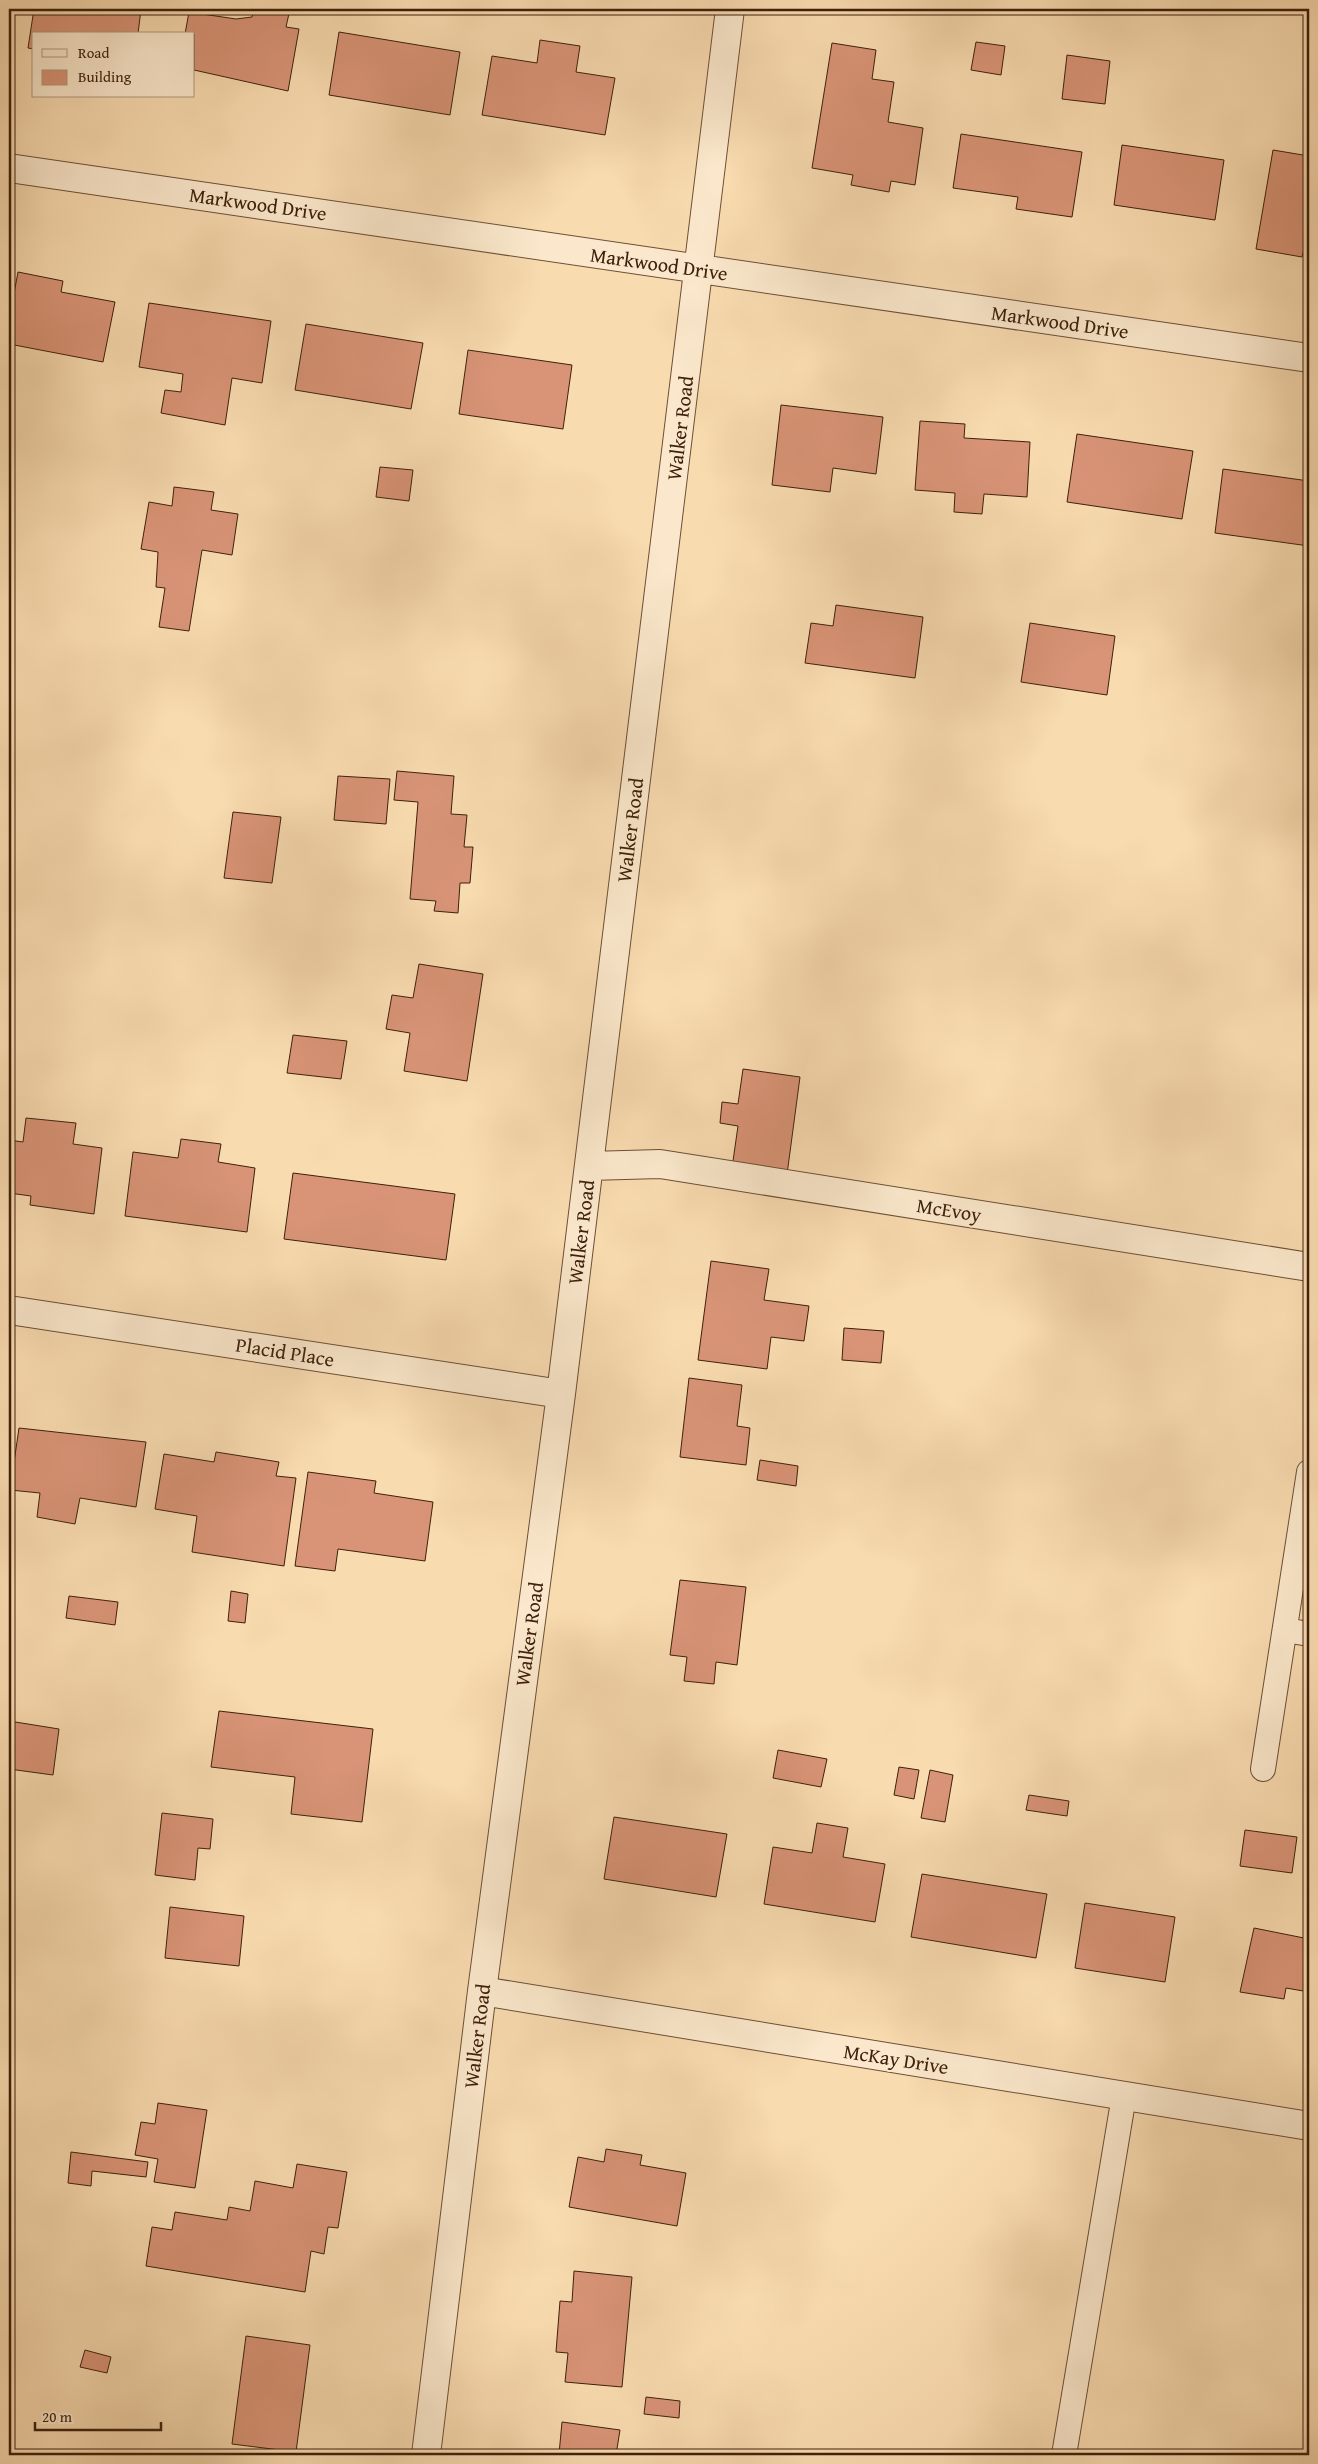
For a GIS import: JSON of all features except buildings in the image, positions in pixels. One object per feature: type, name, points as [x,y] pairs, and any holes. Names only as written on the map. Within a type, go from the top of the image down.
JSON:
[{"type":"street","name":"Walker Road","points":[[426,2455],[482,1991],[561,1394],[730,9]]},
{"type":"street","name":"Markwood Drive","points":[[9,168],[1309,358]]},
{"type":"street","name":"McEvoy","points":[[589,1166],[660,1164],[1309,1267]]},
{"type":"street","name":"Placid Place","points":[[9,1310],[561,1394]]},
{"type":"street","name":"McKay Drive","points":[[482,1991],[1309,2126]]},
{"type":"lane","points":[[1264,1769],[1309,1472]]},
{"type":"lane","points":[[1285,1630],[1309,1634]]},
{"type":"lane","points":[[1064,2455],[1124,2096]]}]
